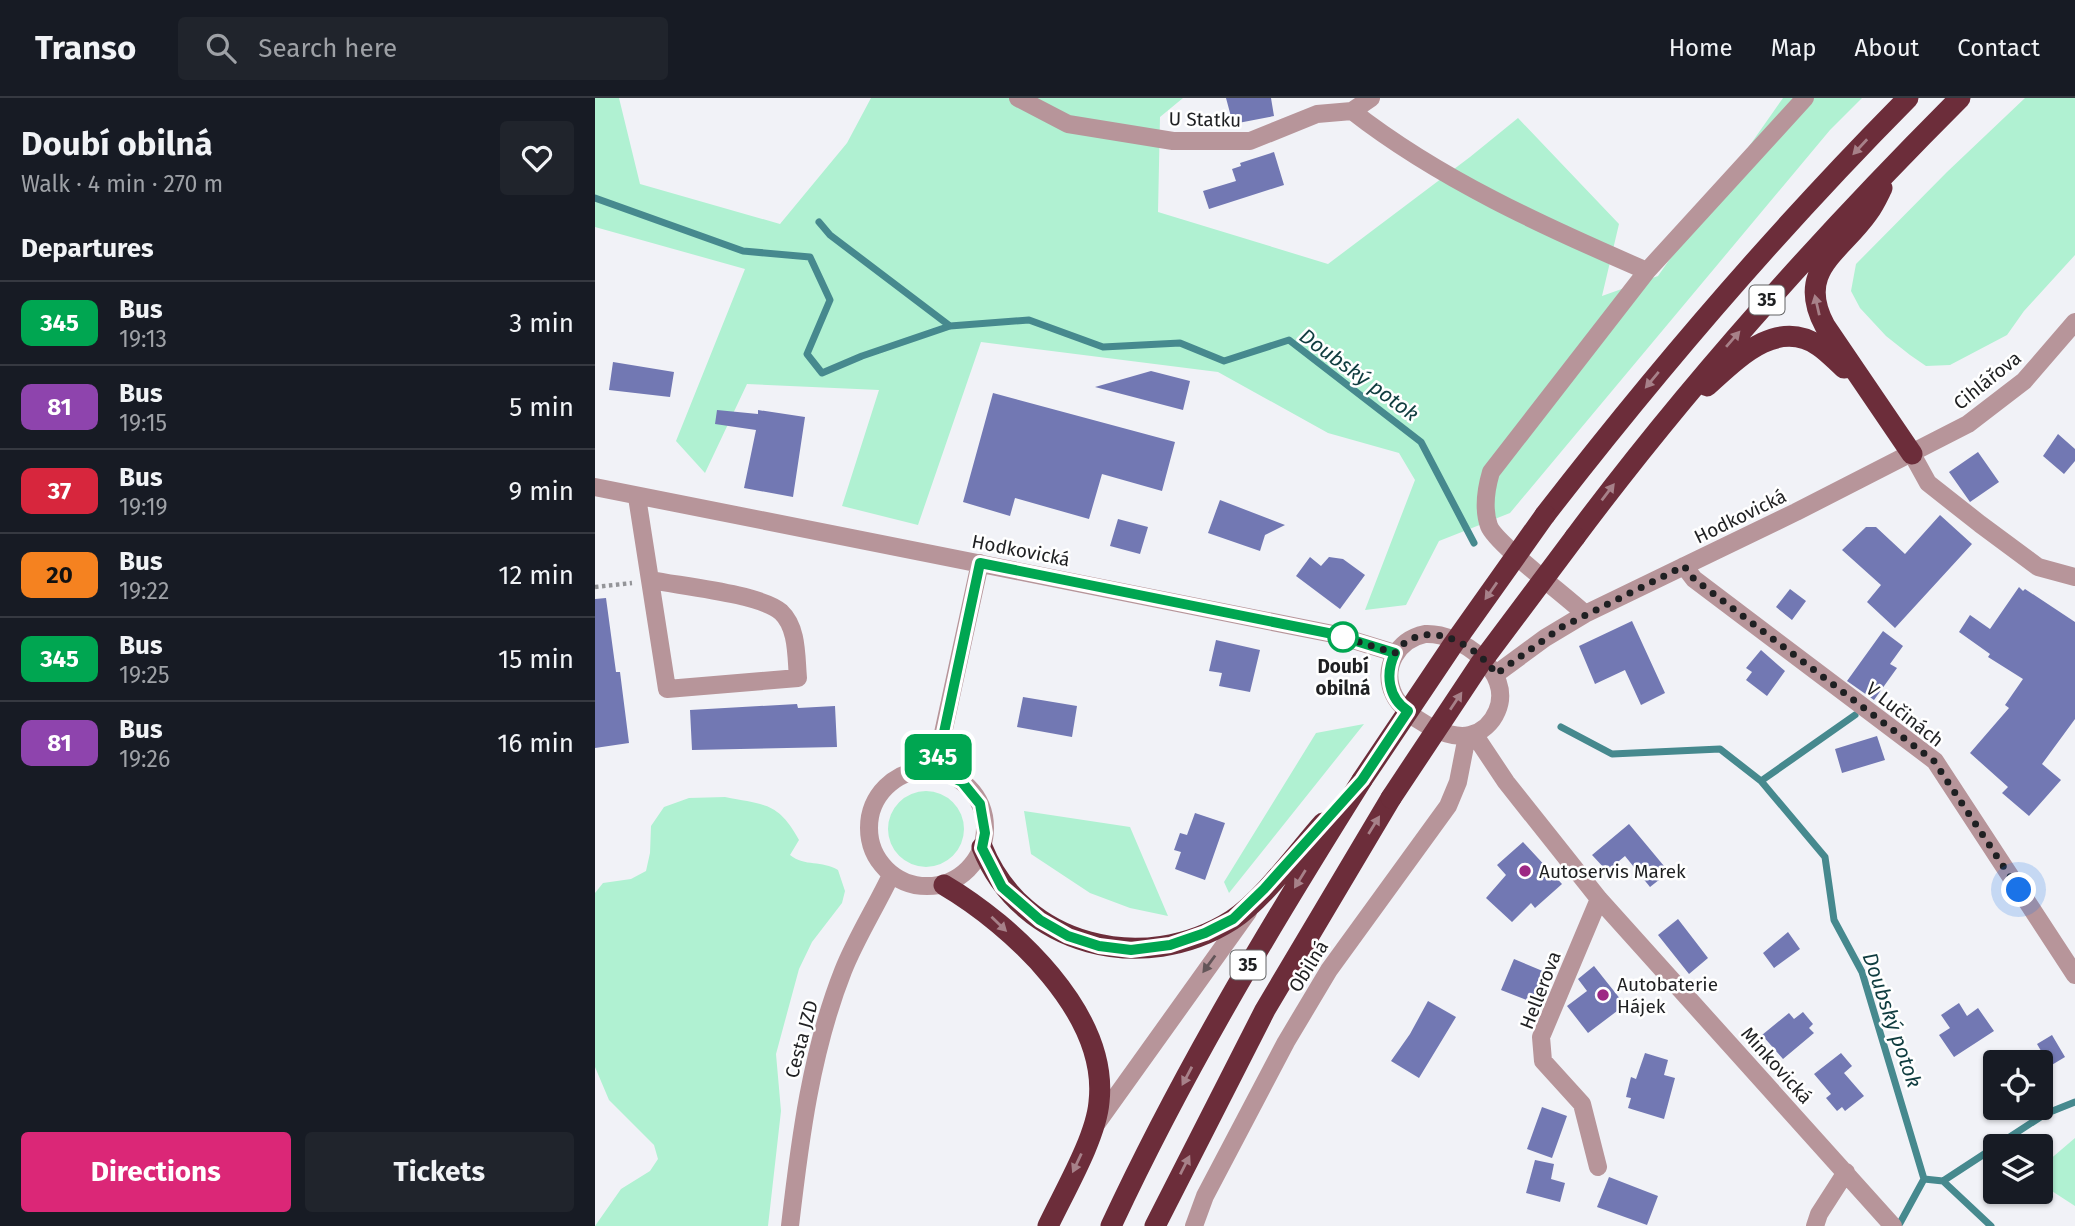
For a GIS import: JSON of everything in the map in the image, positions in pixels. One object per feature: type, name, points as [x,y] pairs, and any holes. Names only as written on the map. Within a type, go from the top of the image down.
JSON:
[{"type":"highway","name":"35","points":[[1111,1226],[1143,1157],[1230,995],[1362,780],[1452,646],[1545,515],[1616,424],[1760,254],[1908,98]]},
{"type":"highway","name":"35","points":[[1155,1226],[1265,1010],[1391,798],[1480,664],[1642,447],[1778,287],[1960,98]]},
{"type":"highway","points":[[1899,159],[1868,213],[1824,263],[1814,287],[1817,311],[1912,454]]},
{"type":"highway","points":[[1642,447],[1745,351],[1768,340],[1794,336],[1805,339],[1819,346],[1864,384]]},
{"type":"highway","points":[[982,848],[1002,887],[1040,920],[1068,936],[1099,946],[1131,950],[1170,945],[1205,933],[1233,919],[1264,889],[1362,780]]},
{"type":"highway","points":[[944,885],[994,919],[1049,975],[1080,1017],[1098,1071],[1100,1102],[1092,1130],[1048,1226]]},
{"type":"street","name":"U Statku","points":[[1018,98],[1068,124],[1173,141],[1250,141],[1317,114],[1352,111],[1371,98]]},
{"type":"street","points":[[1585,614],[1493,534],[1487,515],[1487,488],[1491,472],[1647,271],[1805,98]]},
{"type":"street","points":[[1352,111],[1472,189],[1571,238],[1647,271]]},
{"type":"street","name":"Cihlářova","points":[[1912,454],[1968,424],[2006,397],[2042,362],[2075,322]]},
{"type":"street","points":[[1912,454],[1928,483],[1980,524],[2038,567],[2075,577]]},
{"type":"street","name":"Hodkovická","points":[[1496,674],[1545,638],[1585,614],[1912,454]]},
{"type":"street","name":"Hodkovická","points":[[595,487],[1333,634],[1395,653]]},
{"type":"street","points":[[637,497],[650,580],[667,688],[798,678],[795,637],[781,613],[760,601],[650,580]]},
{"type":"street","points":[[936,770],[980,563]]},
{"type":"street","name":"V Lučinách","points":[[1684,566],[1694,579],[1934,761],[2075,975]]},
{"type":"street","points":[[1425,634],[1441,634],[1454,640],[1485,661],[1496,674],[1501,688],[1498,709],[1491,722],[1471,735],[1452,736],[1438,732],[1398,702],[1389,681],[1395,653],[1411,638],[1425,634]]},
{"type":"street","name":"Minkovická","points":[[1471,735],[1599,899],[1893,1226]]},
{"type":"street","name":"Obilná","points":[[1194,1226],[1205,1196],[1286,1042],[1323,980],[1448,806],[1458,782],[1471,735]]},
{"type":"street","points":[[921,770],[936,770],[962,782],[980,804],[985,833],[982,848],[967,871],[944,885],[916,886],[891,875],[873,853],[869,840],[868,826],[876,799],[895,779],[921,770]]},
{"type":"street","name":"Cesta JZD","points":[[790,1226],[808,1095],[820,1042],[845,968],[891,875]]},
{"type":"street","points":[[1092,1130],[1132,1070],[1264,889]]},
{"type":"street","name":"Hellerova","points":[[1598,1167],[1583,1104],[1543,1061],[1541,1037],[1599,899]]},
{"type":"street","points":[[1815,1226],[1819,1214],[1846,1172]]},
{"type":"path","points":[[595,587],[650,580]]},
{"type":"green space","points":[[595,98],[619,98],[640,184],[780,224],[847,143],[871,98],[1183,98],[1160,117],[1158,212],[1328,264],[1518,118],[1619,224],[1602,296],[1658,276],[1783,98],[1862,98],[1830,130],[1510,513],[1439,541],[1406,605],[1365,610],[1415,480],[1399,453],[1328,433],[1218,372],[981,342],[918,525],[842,506],[879,390],[747,384],[705,473],[676,441],[745,269],[595,227]]},
{"type":"green space","points":[[2025,98],[2075,98],[2075,255],[2024,311],[2007,335],[1950,365],[1926,366],[1886,336],[1860,308],[1851,291],[1856,264]]},
{"type":"green space","points":[[1364,724],[1229,893],[1224,882],[1316,733]]},
{"type":"green space","points":[[919,791],[933,791],[947,797],[958,808],[964,829],[961,844],[953,856],[933,867],[919,867],[905,861],[894,850],[888,836],[888,822],[894,808],[905,797]]},
{"type":"green space","points":[[725,797],[760,804],[777,812],[799,840],[790,855],[802,861],[838,870],[845,891],[842,903],[812,942],[799,969],[776,1054],[781,1111],[768,1226],[595,1226],[621,1189],[650,1171],[658,1159],[654,1145],[609,1100],[595,1067],[595,893],[603,883],[631,879],[646,871],[651,826],[664,807],[689,798]]},
{"type":"green space","points":[[1024,811],[1130,827],[1168,916],[1130,908],[1090,893],[1031,854]]},
{"type":"green space","points":[[2075,1138],[2075,1206],[2053,1192],[2053,1157]]},
{"type":"building","points":[[1226,98],[1271,98],[1274,116],[1233,124]]},
{"type":"building","points":[[1274,152],[1284,185],[1209,209],[1203,191],[1236,181],[1232,169],[1241,166],[1240,163]]},
{"type":"building","points":[[613,362],[674,372],[670,397],[609,390]]},
{"type":"building","points":[[1151,371],[1190,381],[1183,410],[1095,387]]},
{"type":"building","points":[[993,393],[1175,442],[1162,491],[1102,474],[1089,519],[1015,498],[1010,516],[963,502]]},
{"type":"building","points":[[717,410],[758,414],[758,410],[805,417],[793,497],[744,488],[756,430],[715,424]]},
{"type":"building","points":[[2058,434],[2075,449],[2075,461],[2064,474],[2043,456]]},
{"type":"building","points":[[1978,452],[1999,482],[1970,502],[1949,472]]},
{"type":"building","points":[[1220,500],[1285,525],[1265,535],[1260,551],[1208,533]]},
{"type":"building","points":[[1940,515],[1972,544],[1895,628],[1867,602],[1881,585],[1842,550],[1866,527],[1876,527],[1905,554]]},
{"type":"building","points":[[1118,519],[1148,527],[1140,554],[1110,546]]},
{"type":"building","points":[[1310,557],[1321,566],[1329,557],[1343,559],[1365,575],[1340,609],[1296,576]]},
{"type":"building","points":[[2019,587],[2075,622],[2075,719],[2042,764],[2061,780],[2029,816],[2002,793],[2008,787],[1970,753],[2009,708],[2005,705],[2023,679],[1988,657],[1990,654],[1959,632],[1970,615],[1990,629]]},
{"type":"building","points":[[1790,589],[1806,601],[1792,620],[1776,607]]},
{"type":"building","points":[[606,598],[616,672],[620,672],[629,743],[595,748],[595,599]]},
{"type":"building","points":[[1632,621],[1665,693],[1641,705],[1625,670],[1595,684],[1579,646]]},
{"type":"building","points":[[1883,631],[1903,646],[1890,664],[1897,668],[1874,700],[1847,681]]},
{"type":"building","points":[[1216,640],[1260,650],[1250,692],[1219,686],[1222,673],[1209,671]]},
{"type":"building","points":[[1761,650],[1785,671],[1767,696],[1746,680],[1752,672],[1746,668]]},
{"type":"building","points":[[1023,697],[1077,706],[1072,737],[1017,727]]},
{"type":"building","points":[[797,704],[798,708],[835,706],[837,747],[692,750],[690,710]]},
{"type":"building","points":[[1877,736],[1885,760],[1842,773],[1835,749]]},
{"type":"building","points":[[1195,813],[1225,823],[1205,880],[1175,869],[1181,852],[1174,850],[1180,833],[1187,835]]},
{"type":"building","points":[[1629,824],[1669,872],[1650,887],[1625,856],[1607,871],[1592,855]]},
{"type":"building","points":[[1523,842],[1562,884],[1535,908],[1531,903],[1512,922],[1486,898],[1506,875],[1497,865]]},
{"type":"building","points":[[1678,919],[1708,958],[1689,974],[1658,935]]},
{"type":"building","points":[[1788,932],[1800,949],[1774,968],[1763,953]]},
{"type":"building","points":[[1514,959],[1545,972],[1532,1002],[1501,990]]},
{"type":"building","points":[[1594,966],[1625,1005],[1588,1033],[1567,1006],[1587,991],[1578,979]]},
{"type":"building","points":[[1428,1001],[1456,1017],[1419,1078],[1391,1061]]},
{"type":"building","points":[[1959,1003],[1967,1016],[1978,1008],[1994,1031],[1954,1057],[1939,1035],[1950,1028],[1941,1015]]},
{"type":"building","points":[[1803,1012],[1813,1024],[1809,1028],[1814,1033],[1783,1059],[1762,1035],[1789,1013],[1794,1019]]},
{"type":"building","points":[[2052,1035],[2065,1057],[2053,1064],[2053,1050],[2041,1050],[2037,1044]]},
{"type":"building","points":[[1645,1053],[1668,1060],[1664,1075],[1675,1078],[1664,1119],[1628,1108],[1631,1098],[1626,1097],[1631,1077],[1636,1079]]},
{"type":"building","points":[[1841,1053],[1852,1066],[1844,1073],[1864,1096],[1845,1111],[1842,1107],[1837,1111],[1826,1098],[1831,1094],[1814,1074]]},
{"type":"building","points":[[1542,1107],[1567,1116],[1552,1158],[1527,1149]]},
{"type":"building","points":[[1535,1160],[1554,1164],[1551,1179],[1565,1183],[1560,1202],[1526,1193]]},
{"type":"building","points":[[1609,1177],[1658,1196],[1647,1225],[1597,1207]]},
{"type":"waterway","name":"Doubský potok","points":[[595,198],[743,251],[810,257],[830,300],[807,354],[822,373],[862,356],[950,326],[1029,320],[1103,347],[1180,343],[1224,361],[1289,340],[1421,442],[1474,543]]},
{"type":"waterway","points":[[819,222],[830,235],[950,326]]},
{"type":"waterway","points":[[1761,781],[1855,715]]},
{"type":"waterway","name":"Doubský potok","points":[[1561,727],[1612,754],[1720,749],[1761,781],[1825,857],[1834,920],[1862,972],[1924,1179],[1943,1181],[1983,1155]]},
{"type":"waterway","name":"Doubský potok","points":[[2014,1134],[2045,1114],[2075,1102]]},
{"type":"waterway","points":[[1900,1223],[1924,1179]]},
{"type":"waterway","points":[[1943,1181],[1991,1226]]},
{"type":"bus line","name":"345","points":[[980,563],[1333,634],[1395,653],[1389,681],[1398,702],[1408,711],[1362,780],[1264,889],[1233,919],[1205,933],[1170,945],[1131,950],[1099,946],[1068,936],[1040,920],[1002,887],[982,848],[985,833],[980,804],[962,782],[950,774],[936,770],[980,563]]},
{"type":"place","name":"Doubí obilná","points":[[1343,637]]},
{"type":"place","name":"Autoservis Marek","points":[[1525,871]]},
{"type":"place","name":"Autobaterie Hájek","points":[[1603,995]]},
{"type":"route","points":[[1343,637],[1333,634],[1395,653],[1405,642],[1418,635],[1441,634],[1485,661],[1496,674],[1562,627],[1684,566],[1694,579],[1934,761],[2019,890]]}]
